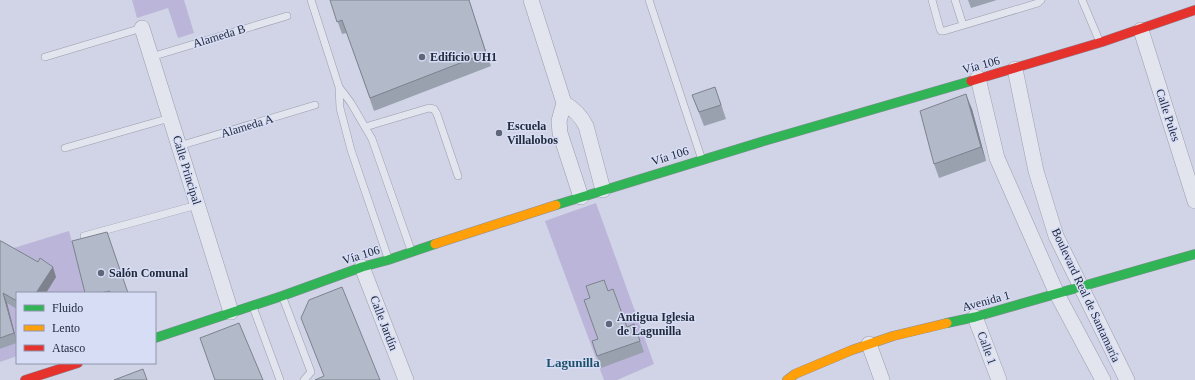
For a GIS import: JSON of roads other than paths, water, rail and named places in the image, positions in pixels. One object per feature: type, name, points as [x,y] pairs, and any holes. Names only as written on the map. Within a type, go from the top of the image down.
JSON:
[{"type":"main road","name":"Vía 106","points":[[156,338],[282,296],[362,267],[388,260],[602,190],[978,78],[1015,69],[1141,30],[1195,10]]},
{"type":"main road","name":"Avenida 1","points":[[787,380],[795,374],[869,344],[893,336],[975,316],[1195,254]]},
{"type":"main road","points":[[25,380],[75,364]]},
{"type":"street","points":[[531,0],[564,103],[559,121],[560,133],[580,197]]},
{"type":"street","name":"Calle Principal","points":[[142,28],[231,312]]},
{"type":"street","name":"Calle Pules","points":[[1141,30],[1195,201]]},
{"type":"street","name":"Boulevard Real de Santamaría","points":[[1015,69],[1036,171],[1056,236],[1126,380]]},
{"type":"street","name":"Boulevard Real de Santamaría","points":[[978,78],[997,158],[1056,294],[1103,380]]},
{"type":"street","points":[[564,103],[575,111],[586,126],[602,190]]},
{"type":"street","name":"Calle Jardín","points":[[362,267],[406,380]]},
{"type":"street","name":"Calle 1","points":[[975,316],[999,380]]},
{"type":"street","points":[[869,344],[882,380]]},
{"type":"lane","points":[[311,0],[339,87],[340,108],[351,150],[388,260]]},
{"type":"lane","points":[[649,0],[702,159]]},
{"type":"lane","points":[[932,0],[941,31],[1041,0]]},
{"type":"lane","points":[[955,0],[963,25]]},
{"type":"lane","points":[[1082,0],[1100,42]]},
{"type":"lane","name":"Alameda B","points":[[151,57],[287,16]]},
{"type":"lane","points":[[45,57],[142,28]]},
{"type":"lane","points":[[339,87],[372,139],[411,252]]},
{"type":"lane","name":"Alameda A","points":[[179,146],[315,105]]},
{"type":"lane","points":[[365,127],[429,108],[434,109],[458,176]]},
{"type":"lane","points":[[65,148],[170,118]]},
{"type":"lane","points":[[84,236],[197,205]]},
{"type":"lane","points":[[282,296],[311,372],[304,380]]},
{"type":"lane","points":[[252,305],[280,380]]},
{"type":"place","name":"Edificio UH1","points":[[422,57]]},
{"type":"place","name":"Escuela Villalobos","points":[[499,133]]},
{"type":"place","name":"Salón Comunal","points":[[101,273]]},
{"type":"place","name":"Antigua Iglesia de Lagunilla","points":[[609,324]]},
{"type":"district","name":"Lagunilla","points":[[573,362]]}]
